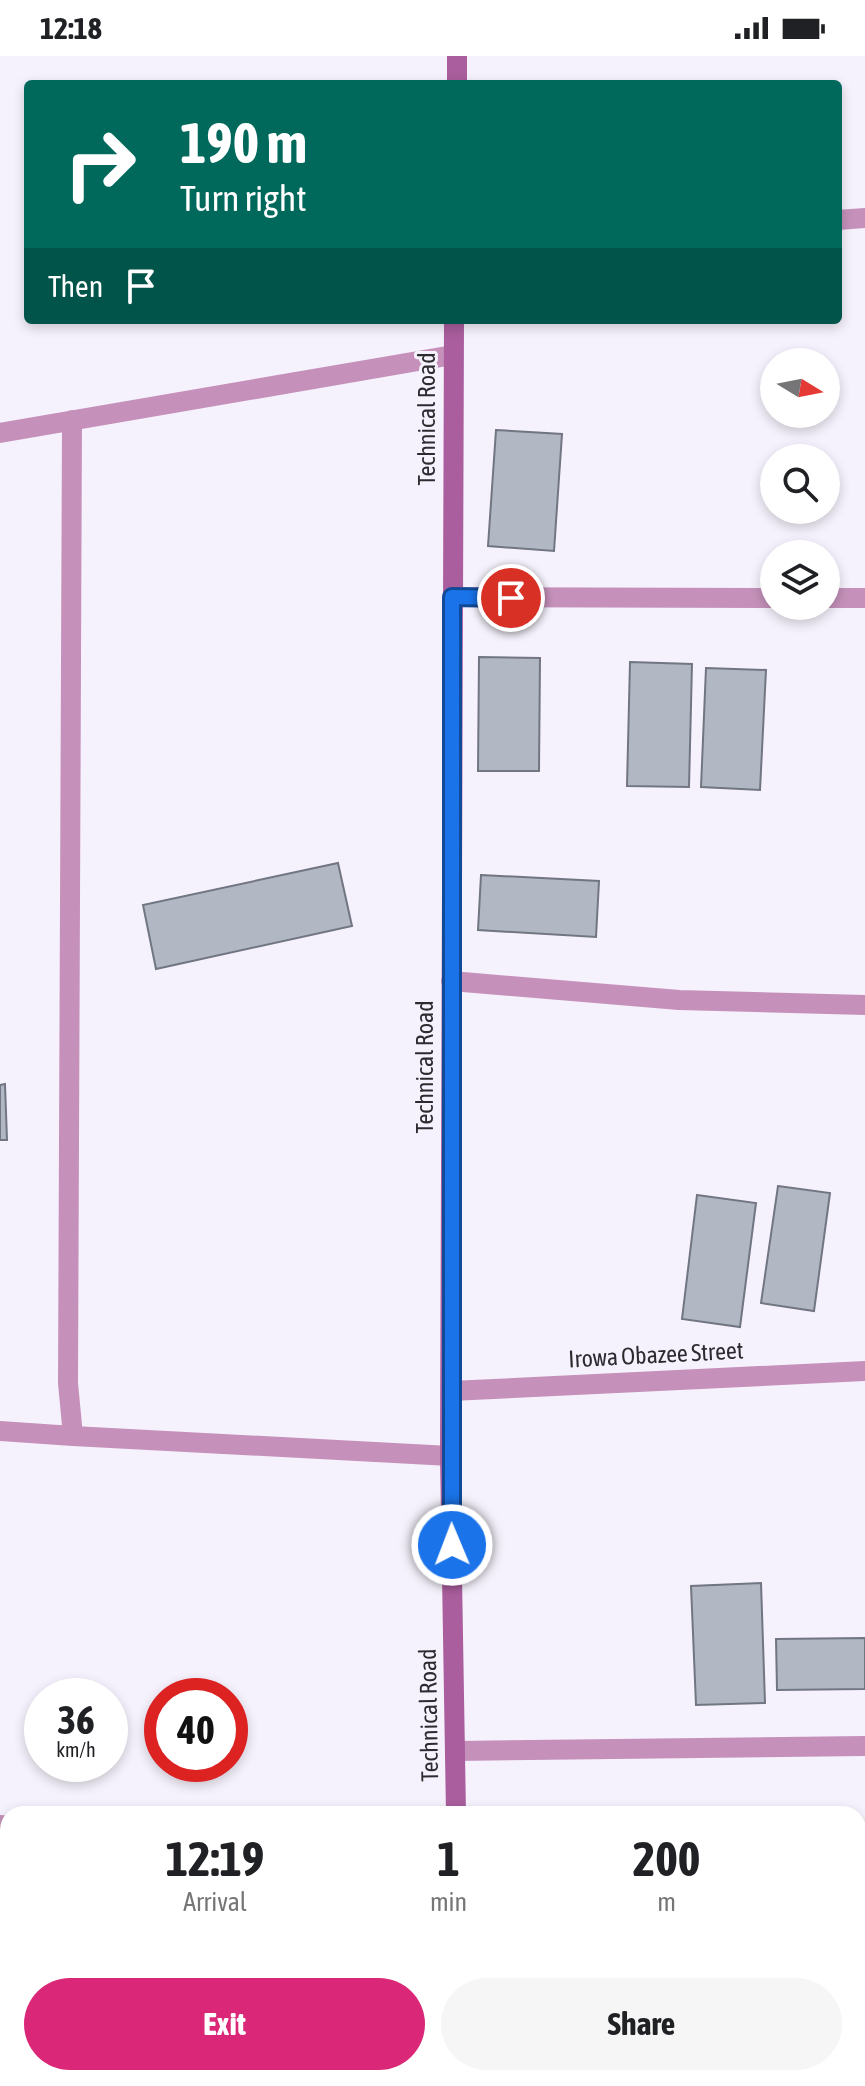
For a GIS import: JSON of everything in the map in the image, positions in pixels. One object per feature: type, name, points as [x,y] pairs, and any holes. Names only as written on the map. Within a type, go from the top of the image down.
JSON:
[{"type":"street","points":[[457,56],[457,80]]},
{"type":"street","points":[[842,220],[865,218]]},
{"type":"street","name":"Technical Road","points":[[454,324],[450,1456],[456,1806]]},
{"type":"street","points":[[0,433],[453,355]]},
{"type":"street","points":[[72,420],[68,1383],[73,1436]]},
{"type":"street","points":[[452,597],[760,598]]},
{"type":"street","points":[[840,598],[865,598]]},
{"type":"street","points":[[451,981],[679,1000],[865,1005]]},
{"type":"street","name":"Irowa Obazee Street","points":[[451,1391],[865,1371]]},
{"type":"street","points":[[0,1431],[450,1456]]},
{"type":"street","points":[[456,1751],[865,1746]]},
{"type":"building","points":[[496,430],[562,434],[554,551],[488,546]]},
{"type":"building","points":[[479,657],[540,658],[539,771],[478,771]]},
{"type":"building","points":[[630,662],[692,664],[689,787],[627,786]]},
{"type":"building","points":[[706,668],[766,670],[760,790],[701,787]]},
{"type":"building","points":[[338,863],[352,926],[156,969],[143,905]]},
{"type":"building","points":[[481,875],[599,881],[596,937],[478,930]]},
{"type":"building","points":[[5,1084],[7,1140],[0,1140],[0,1085]]},
{"type":"building","points":[[778,1186],[830,1193],[814,1311],[761,1303]]},
{"type":"building","points":[[697,1195],[756,1203],[740,1327],[682,1319]]},
{"type":"building","points":[[761,1583],[765,1703],[696,1705],[691,1586]]},
{"type":"building","points":[[865,1638],[865,1689],[777,1690],[776,1639]]},
{"type":"route","points":[[452,1545],[452,597],[511,598]]}]
